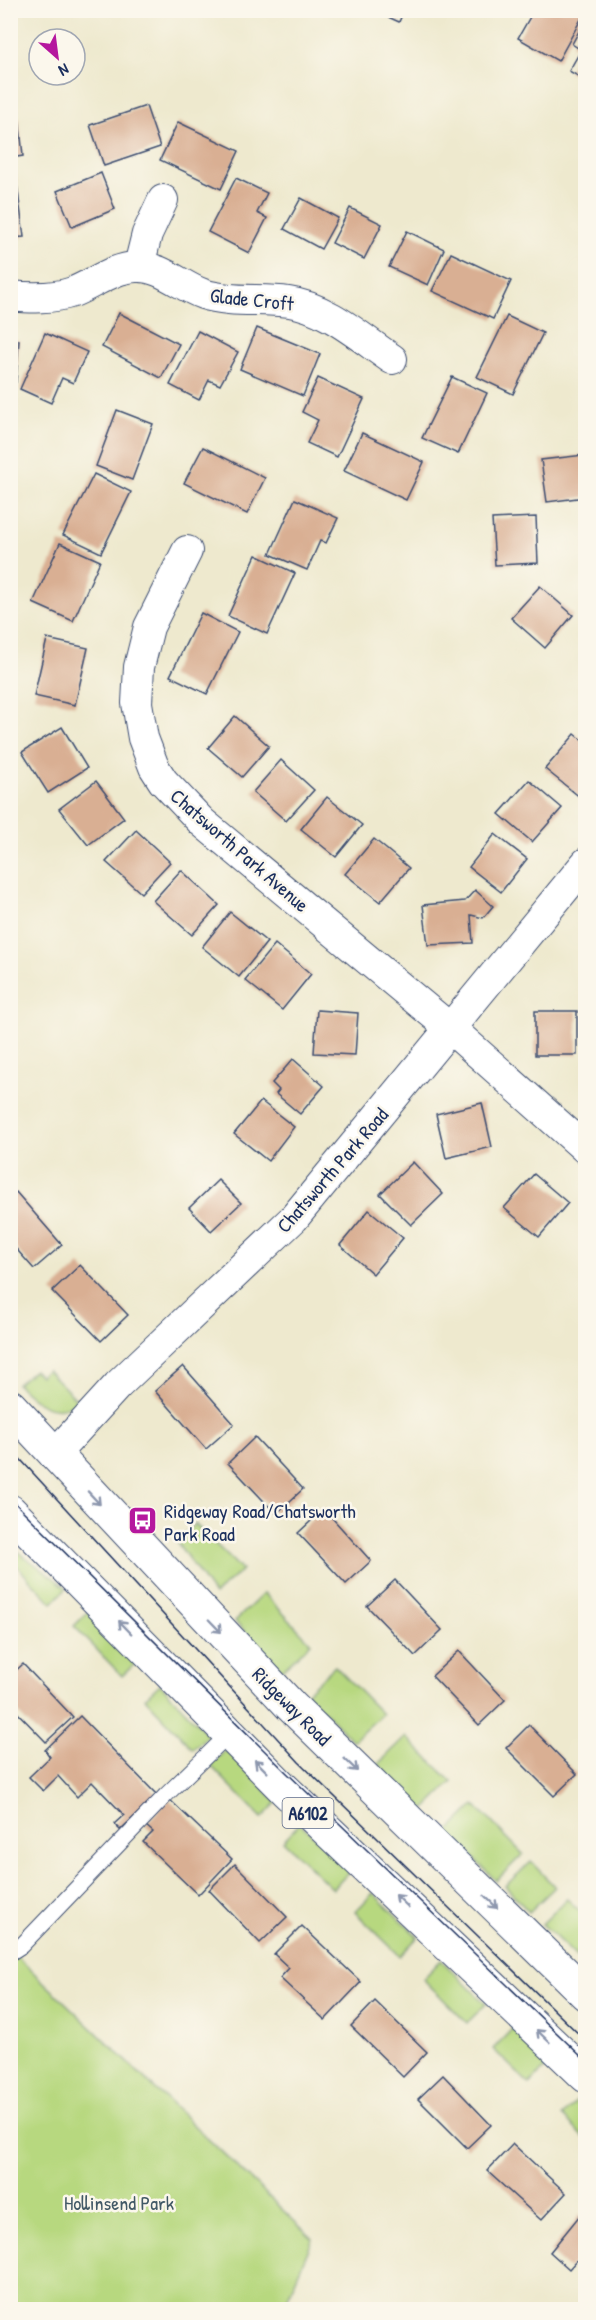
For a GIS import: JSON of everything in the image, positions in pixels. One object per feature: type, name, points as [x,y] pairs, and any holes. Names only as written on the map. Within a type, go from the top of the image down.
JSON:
[{"type":"highway","name":"Ridgeway Road","points":[[10,1406],[291,1706],[585,1994]]},
{"type":"highway","name":"A6102","points":[[10,1511],[285,1790],[585,2076]]},
{"type":"street","points":[[10,296],[36,299],[72,292],[117,269],[139,266],[147,234],[163,200]]},
{"type":"street","name":"Glade Croft","points":[[139,266],[159,272],[199,293],[221,300],[288,302],[311,307],[392,359]]},
{"type":"street","name":"Chatsworth Park Avenue","points":[[187,551],[149,627],[139,667],[137,688],[140,724],[154,768],[163,781],[202,822],[451,1029],[585,1149]]},
{"type":"street","name":"Chatsworth Park Road","points":[[54,1455],[118,1385],[294,1218],[585,864]]},
{"type":"lane","points":[[10,1953],[21,1946],[174,1787],[229,1734]]},
{"type":"green space","points":[[34,1370],[40,1376],[47,1370],[78,1401],[61,1408],[45,1406],[37,1402],[17,1384]]},
{"type":"green space","points":[[195,1524],[242,1570],[214,1595],[176,1541]]},
{"type":"green space","points":[[12,1547],[67,1588],[52,1603],[11,1560]]},
{"type":"green space","points":[[264,1593],[311,1643],[282,1670],[235,1621]]},
{"type":"green space","points":[[89,1611],[138,1661],[122,1676],[74,1626]]},
{"type":"green space","points":[[335,1666],[382,1714],[353,1741],[306,1693]]},
{"type":"green space","points":[[160,1684],[208,1735],[193,1749],[145,1698]]},
{"type":"green space","points":[[406,1737],[452,1782],[424,1810],[378,1764]]},
{"type":"green space","points":[[226,1750],[277,1802],[262,1818],[210,1765]]},
{"type":"green space","points":[[475,1805],[523,1854],[496,1881],[448,1832]]},
{"type":"green space","points":[[300,1823],[350,1871],[333,1889],[283,1841]]},
{"type":"green space","points":[[531,1862],[555,1887],[529,1912],[505,1886]]},
{"type":"green space","points":[[373,1893],[418,1937],[400,1956],[355,1912]]},
{"type":"green space","points":[[567,1899],[585,1916],[585,1965],[542,1924]]},
{"type":"green space","name":"Hollinsend Park","points":[[10,1950],[313,2239],[283,2309],[11,2309]]},
{"type":"green space","points":[[441,1960],[486,2004],[467,2023],[423,1979]]},
{"type":"green space","points":[[514,2027],[551,2063],[529,2084],[493,2049]]},
{"type":"green space","points":[[584,2094],[586,2096],[585,2138],[562,2116]]},
{"type":"building","points":[[373,10],[404,10],[399,22]]},
{"type":"building","points":[[534,10],[586,10],[558,61],[518,38]]},
{"type":"building","points":[[585,20],[585,75],[583,79],[569,71],[581,50],[572,44]]},
{"type":"building","points":[[10,53],[16,54],[11,71],[10,71]]},
{"type":"building","points":[[146,106],[160,147],[104,166],[90,125]]},
{"type":"building","points":[[19,118],[23,156],[10,158],[10,119]]},
{"type":"building","points":[[178,122],[239,151],[221,189],[160,160]]},
{"type":"building","points":[[10,169],[15,169],[24,237],[10,238]]},
{"type":"building","points":[[101,173],[115,209],[72,227],[57,191]]},
{"type":"building","points":[[236,178],[267,193],[257,213],[267,218],[249,253],[208,232]]},
{"type":"building","points":[[301,198],[338,218],[321,249],[284,229]]},
{"type":"building","points":[[350,208],[382,224],[364,259],[332,243]]},
{"type":"building","points":[[407,231],[444,249],[428,285],[389,267]]},
{"type":"building","points":[[451,253],[511,281],[493,319],[432,291]]},
{"type":"building","points":[[119,313],[179,344],[161,378],[102,347]]},
{"type":"building","points":[[507,316],[543,333],[513,394],[477,377]]},
{"type":"building","points":[[257,328],[320,354],[303,396],[240,369]]},
{"type":"building","points":[[198,331],[238,352],[220,385],[209,380],[199,400],[170,385]]},
{"type":"building","points":[[45,333],[87,352],[73,383],[62,378],[51,403],[20,389]]},
{"type":"building","points":[[10,340],[19,340],[16,382],[10,381]]},
{"type":"building","points":[[452,377],[487,393],[458,454],[422,438]]},
{"type":"building","points":[[318,378],[364,399],[337,457],[307,443],[318,420],[302,412]]},
{"type":"building","points":[[117,410],[153,424],[132,480],[96,466]]},
{"type":"building","points":[[362,433],[424,462],[406,500],[344,471]]},
{"type":"building","points":[[203,447],[265,478],[247,514],[184,483]]},
{"type":"building","points":[[584,455],[585,497],[547,502],[541,460]]},
{"type":"building","points":[[94,474],[131,492],[101,553],[63,535]]},
{"type":"building","points":[[295,499],[338,518],[326,543],[320,541],[307,570],[270,554]]},
{"type":"building","points":[[536,517],[538,563],[495,565],[492,519]]},
{"type":"building","points":[[60,543],[100,561],[73,621],[33,603]]},
{"type":"building","points":[[256,555],[295,573],[267,634],[228,616]]},
{"type":"building","points":[[540,586],[573,615],[545,648],[511,618]]},
{"type":"building","points":[[201,613],[238,632],[207,694],[170,676]]},
{"type":"building","points":[[47,639],[88,648],[75,705],[34,696]]},
{"type":"building","points":[[235,716],[269,746],[242,777],[208,748]]},
{"type":"building","points":[[62,727],[87,768],[48,793],[22,752]]},
{"type":"building","points":[[575,734],[585,742],[585,793],[581,798],[545,769]]},
{"type":"building","points":[[281,760],[314,790],[286,821],[253,792]]},
{"type":"building","points":[[529,780],[562,808],[532,842],[499,814]]},
{"type":"building","points":[[96,781],[124,818],[88,845],[59,809]]},
{"type":"building","points":[[327,797],[362,825],[336,857],[301,829]]},
{"type":"building","points":[[136,830],[170,862],[141,893],[106,862]]},
{"type":"building","points":[[495,834],[527,859],[501,892],[469,867]]},
{"type":"building","points":[[374,839],[409,868],[380,902],[345,874]]},
{"type":"building","points":[[181,870],[219,905],[192,935],[153,901]]},
{"type":"building","points":[[475,890],[493,906],[483,918],[471,915],[473,943],[428,945],[423,905],[465,901]]},
{"type":"building","points":[[230,912],[267,942],[239,977],[202,947]]},
{"type":"building","points":[[275,944],[311,974],[282,1010],[245,980]]},
{"type":"building","points":[[317,1010],[358,1013],[355,1055],[314,1053]]},
{"type":"building","points":[[535,1011],[577,1011],[577,1055],[535,1055]]},
{"type":"building","points":[[293,1059],[324,1086],[300,1114],[276,1094],[279,1090],[272,1083]]},
{"type":"building","points":[[261,1101],[294,1127],[268,1161],[234,1134]]},
{"type":"building","points":[[482,1103],[492,1147],[446,1158],[436,1114]]},
{"type":"building","points":[[413,1162],[443,1194],[411,1225],[380,1194]]},
{"type":"building","points":[[534,1174],[568,1203],[539,1237],[504,1208]]},
{"type":"building","points":[[218,1180],[241,1203],[211,1231],[189,1208]]},
{"type":"building","points":[[16,1192],[62,1245],[34,1269],[10,1242],[10,1198]]},
{"type":"building","points":[[369,1210],[403,1238],[373,1274],[340,1245]]},
{"type":"building","points":[[80,1265],[128,1315],[101,1341],[52,1291]]},
{"type":"building","points":[[183,1366],[234,1424],[206,1449],[155,1391]]},
{"type":"building","points":[[255,1437],[303,1489],[276,1514],[228,1463]]},
{"type":"building","points":[[324,1509],[371,1561],[346,1584],[298,1533]]},
{"type":"building","points":[[395,1580],[442,1630],[415,1656],[367,1606]]},
{"type":"building","points":[[459,1651],[505,1700],[479,1725],[432,1676]]},
{"type":"building","points":[[23,1664],[73,1717],[46,1742],[10,1705],[10,1676]]},
{"type":"building","points":[[80,1716],[157,1795],[120,1830],[114,1824],[124,1815],[92,1782],[77,1797],[58,1776],[43,1791],[29,1777],[50,1757],[45,1750]]},
{"type":"building","points":[[529,1725],[577,1774],[554,1796],[506,1748]]},
{"type":"building","points":[[169,1799],[232,1859],[198,1895],[143,1842],[153,1832],[145,1825]]},
{"type":"building","points":[[235,1864],[287,1917],[260,1943],[209,1890]]},
{"type":"building","points":[[302,1926],[361,1982],[325,2020],[280,1978],[289,1968],[274,1954]]},
{"type":"building","points":[[375,2001],[427,2052],[403,2077],[351,2026]]},
{"type":"building","points":[[443,2075],[491,2125],[467,2148],[418,2099]]},
{"type":"building","points":[[513,2144],[566,2193],[541,2220],[487,2171]]},
{"type":"building","points":[[580,2215],[585,2220],[585,2267],[577,2260],[569,2269],[550,2252]]},
{"type":"tram line","points":[[10,1448],[299,1762],[586,2041]]},
{"type":"tram line","points":[[10,1498],[286,1772],[586,2061]]},
{"type":"place","name":"Ridgeway Road/Chatsworth Park Road","points":[[143,1521]]}]
